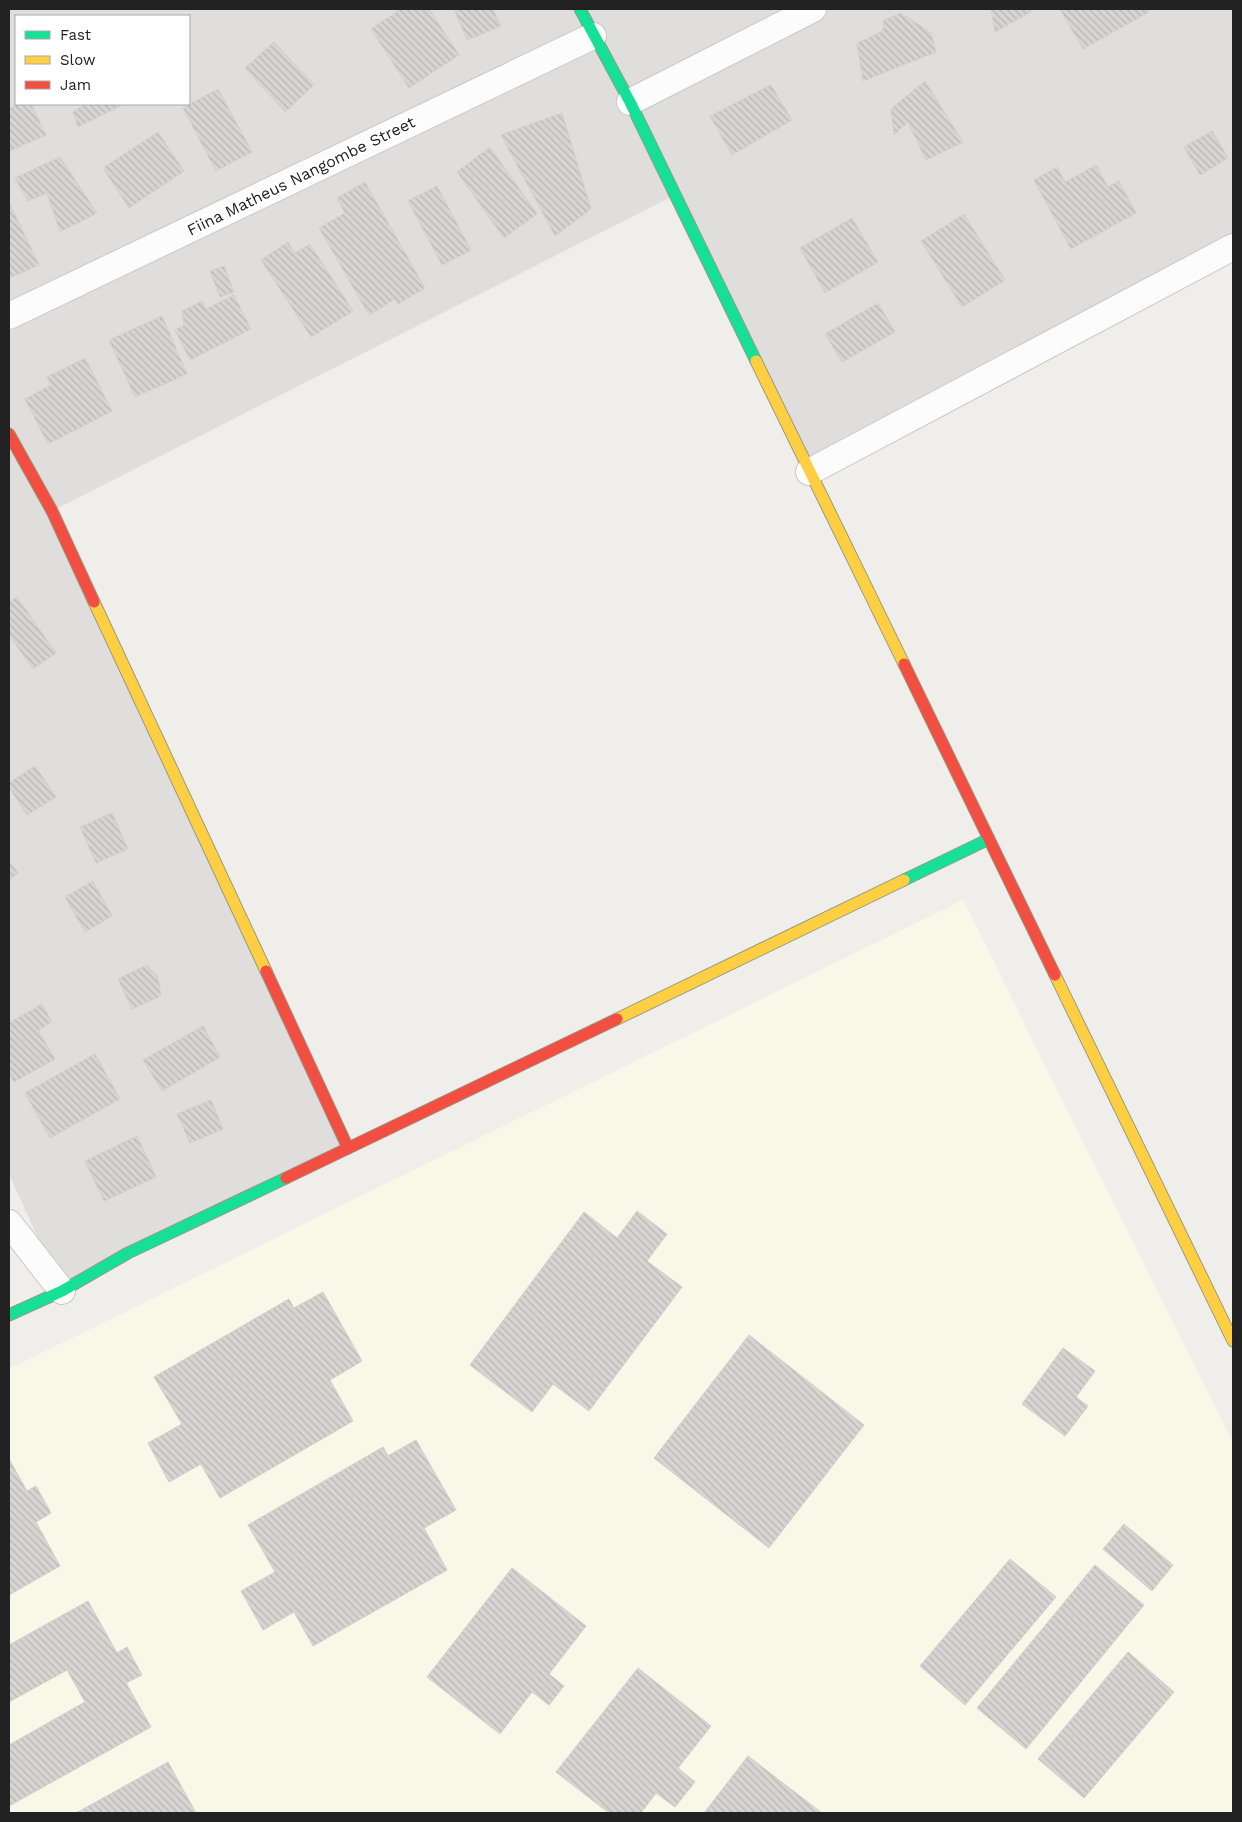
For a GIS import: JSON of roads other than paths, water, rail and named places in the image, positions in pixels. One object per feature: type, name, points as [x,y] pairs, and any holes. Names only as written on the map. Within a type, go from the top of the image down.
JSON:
[{"type":"street","points":[[580,9],[630,102],[1233,1341]]},
{"type":"street","points":[[630,102],[813,9]]},
{"type":"street","name":"Fiina Matheus Nangombe Street","points":[[9,316],[593,36]]},
{"type":"street","points":[[809,472],[1233,249]]},
{"type":"street","points":[[9,434],[52,511],[348,1148]]},
{"type":"street","points":[[9,1315],[62,1291],[128,1253],[989,839]]},
{"type":"street","points":[[9,1223],[62,1291]]}]
